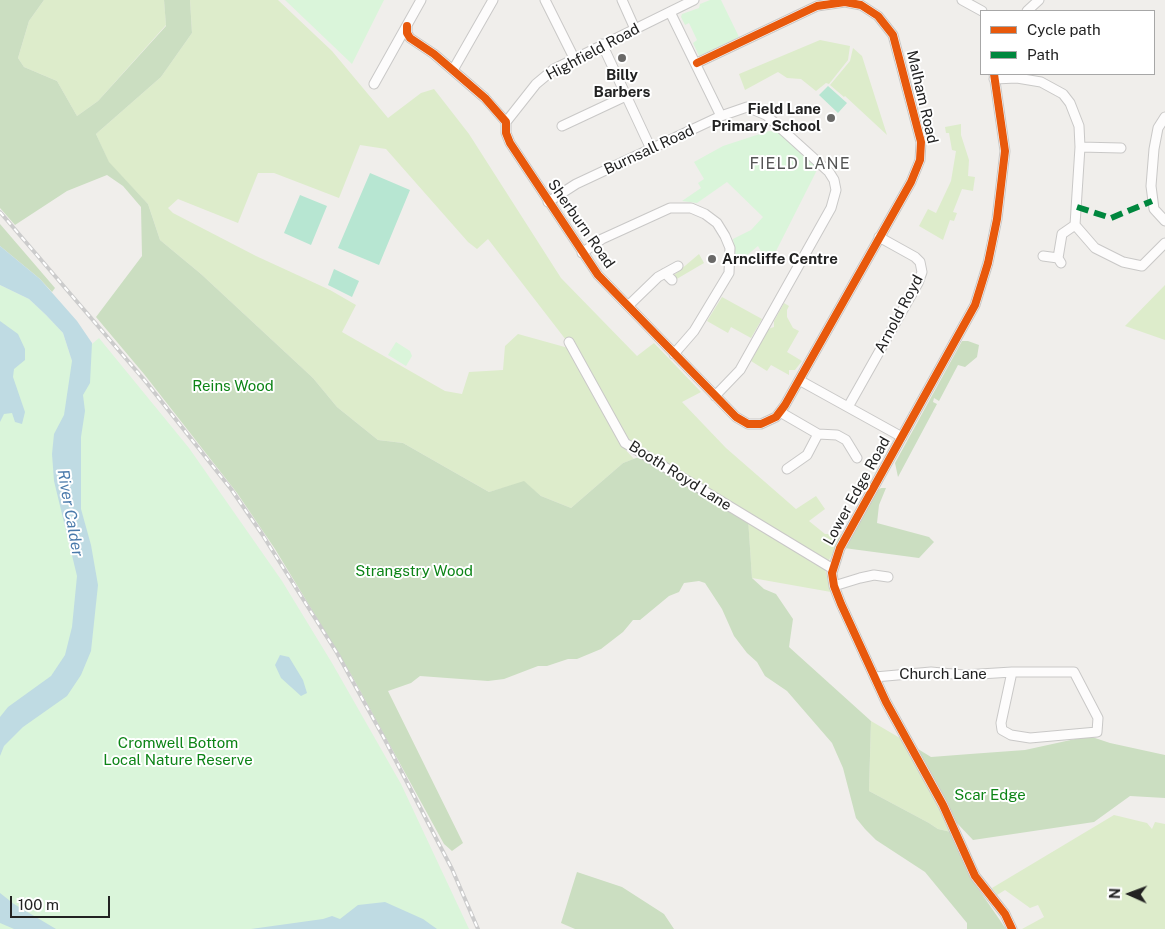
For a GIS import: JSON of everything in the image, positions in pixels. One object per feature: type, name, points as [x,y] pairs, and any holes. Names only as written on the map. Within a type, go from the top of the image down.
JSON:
[{"type":"street","points":[[374,84],[422,0]]},
{"type":"street","points":[[453,70],[493,0]]},
{"type":"street","points":[[545,0],[574,58]]},
{"type":"street","points":[[622,0],[635,29]]},
{"type":"street","name":"Highfield Road","points":[[506,122],[543,77],[574,58],[694,0]]},
{"type":"street","points":[[962,0],[980,10]]},
{"type":"street","points":[[1028,10],[1039,0]]},
{"type":"street","name":"Malham Road","points":[[697,63],[824,4],[853,3],[878,16],[889,28],[895,41],[918,132],[921,151],[917,170],[780,412]]},
{"type":"street","points":[[670,12],[697,63],[721,116]]},
{"type":"street","name":"Sherburn Road","points":[[407,26],[406,32],[410,38],[428,49],[453,70],[485,98],[506,122],[506,132],[510,143],[582,253],[598,275],[674,354],[736,417],[748,424],[766,423],[780,412]]},
{"type":"street","points":[[602,44],[651,149]]},
{"type":"street","points":[[994,77],[1041,82],[1063,94],[1075,112],[1080,146],[1075,225],[1095,248],[1123,262],[1142,266],[1165,243]]},
{"type":"street","name":"Lower Edge Road","points":[[994,77],[1005,151],[997,219],[988,263],[975,305],[840,548],[833,569],[834,586],[886,702],[943,805],[975,876],[1005,914],[1012,929]]},
{"type":"street","points":[[562,126],[626,96]]},
{"type":"street","name":"Burnsall Road","points":[[548,202],[576,184],[721,116],[747,107],[766,115],[829,172],[834,180],[835,199],[740,370],[715,396]]},
{"type":"street","points":[[1165,117],[1158,128],[1151,186],[1154,209],[1165,221]]},
{"type":"street","points":[[1080,146],[1121,148]]},
{"type":"street","points":[[582,253],[602,238],[670,208],[690,208],[705,214],[716,223],[730,248],[729,273],[694,331],[674,354]]},
{"type":"street","points":[[1043,256],[1060,261],[1062,234],[1075,225]]},
{"type":"street","name":"Arnold Royd","points":[[848,407],[918,283],[922,272],[920,262],[915,257],[879,237]]},
{"type":"street","points":[[628,306],[665,273],[678,266]]},
{"type":"street","points":[[665,273],[672,280]]},
{"type":"street","name":"Booth Royd Lane","points":[[569,342],[625,443],[833,569]]},
{"type":"street","points":[[799,380],[902,437]]},
{"type":"street","points":[[780,412],[818,434],[837,435],[846,440],[858,458]]},
{"type":"street","points":[[787,469],[807,455],[818,434]]},
{"type":"street","points":[[834,586],[874,575],[888,577]]},
{"type":"street","name":"Church Lane","points":[[875,677],[931,672],[964,675],[1012,672],[1074,672],[1098,718],[1097,732],[1030,738],[1011,735],[1002,730],[1001,723],[1012,672]]},
{"type":"green space","name":"Strangstry Wood","points":[[0,0],[44,0],[29,21],[18,58],[24,67],[57,81],[77,116],[98,101],[166,26],[164,0],[190,0],[192,33],[161,77],[96,134],[109,162],[148,204],[160,240],[201,274],[313,378],[337,407],[378,440],[403,443],[489,492],[524,481],[541,496],[571,508],[623,463],[644,455],[748,518],[752,578],[764,589],[776,594],[793,619],[789,647],[871,721],[869,791],[938,829],[951,832],[973,881],[1006,929],[967,929],[967,923],[925,872],[876,840],[865,829],[856,818],[843,768],[832,743],[787,691],[765,676],[757,662],[747,653],[734,636],[722,609],[705,583],[699,581],[684,583],[679,592],[669,596],[640,620],[633,620],[623,632],[601,649],[577,659],[568,659],[547,666],[538,666],[504,679],[488,681],[420,676],[411,683],[388,691],[463,843],[452,851],[444,844],[352,676],[275,549],[237,493],[144,374],[96,317],[142,256],[141,207],[123,186],[107,175],[67,191],[15,225],[0,208]]},
{"type":"green space","points":[[44,0],[164,0],[166,25],[98,101],[77,116],[57,81],[24,67],[18,58],[29,21]]},
{"type":"green space","points":[[190,0],[278,0],[332,51],[388,118],[421,93],[434,89],[469,134],[561,278],[637,356],[654,343],[701,392],[682,402],[726,448],[796,509],[816,496],[825,509],[809,521],[825,534],[843,534],[829,560],[827,562],[644,455],[639,447],[626,439],[576,348],[566,340],[488,239],[477,249],[468,242],[386,149],[360,145],[339,198],[274,173],[258,173],[238,223],[178,199],[168,208],[173,213],[256,256],[330,290],[356,305],[342,332],[445,391],[462,394],[469,372],[503,370],[505,346],[518,334],[572,349],[593,396],[622,446],[634,459],[623,463],[571,508],[541,496],[524,482],[489,492],[403,443],[378,440],[337,407],[313,378],[201,274],[160,240],[148,204],[109,163],[96,134],[161,77],[192,33]]},
{"type":"green space","points":[[285,0],[384,0],[352,64]]},
{"type":"green space","points":[[710,0],[721,0],[739,37],[699,56],[693,43],[697,40],[689,23],[685,25],[681,17],[682,14],[699,8],[700,4]]},
{"type":"green space","points":[[820,40],[850,46],[848,60],[829,84],[826,83],[816,91],[801,79],[787,78],[778,72],[745,90],[739,74]]},
{"type":"green space","points":[[853,48],[862,56],[887,135],[845,96],[830,85],[850,61]]},
{"type":"green space","points":[[828,86],[847,103],[838,113],[819,95]]},
{"type":"green space","points":[[961,124],[961,135],[969,160],[968,176],[975,177],[973,191],[962,189],[953,212],[957,213],[954,221],[950,220],[943,240],[919,226],[928,209],[936,213],[951,181],[956,151],[952,150],[949,133],[946,133],[945,127]]},
{"type":"green space","points":[[769,131],[779,132],[818,168],[769,265],[758,246],[740,261],[736,259],[733,239],[751,230],[763,217],[727,182],[697,203],[682,201],[701,188],[698,183],[704,179],[694,162],[723,146]]},
{"type":"green space","points":[[370,173],[410,190],[379,265],[338,248]]},
{"type":"green space","points":[[300,195],[327,206],[311,245],[284,233]]},
{"type":"green space","points":[[0,224],[55,288],[52,292],[40,279],[0,246]]},
{"type":"green space","points":[[699,254],[704,263],[675,280],[673,276]]},
{"type":"green space","points":[[334,269],[359,281],[352,297],[328,285]]},
{"type":"green space","name":"Cromwell Bottom Local Nature Reserve","points":[[0,285],[29,299],[46,315],[63,333],[72,361],[99,338],[189,448],[282,581],[332,663],[401,784],[469,929],[0,929]]},
{"type":"green space","points":[[1165,285],[1165,340],[1125,326]]},
{"type":"green space","points":[[722,297],[762,319],[751,338],[731,327],[728,333],[707,321]]},
{"type":"green space","points":[[784,303],[789,306],[787,317],[793,328],[799,331],[787,352],[802,361],[795,370],[789,370],[789,375],[771,365],[767,371],[751,361],[768,329],[774,327],[774,321]]},
{"type":"green space","points":[[962,341],[979,345],[977,357],[965,367],[958,365],[939,401],[934,398],[933,402],[937,404],[898,477],[895,463]]},
{"type":"green space","points":[[396,342],[410,351],[412,356],[406,366],[388,355]]},
{"type":"green space","points":[[881,488],[886,488],[879,505],[877,523],[929,537],[934,542],[919,558],[844,548],[874,493]]},
{"type":"green space","points":[[748,520],[825,569],[831,592],[752,578]]},
{"type":"green space","points":[[871,721],[905,741],[951,832],[938,829],[869,791]]},
{"type":"green space","name":"Scar Edge","points":[[1089,736],[1110,743],[1165,755],[1165,798],[1130,796],[1094,822],[973,840],[956,822],[918,749],[931,757],[1025,750]]},
{"type":"green space","points":[[1114,815],[1147,823],[1152,829],[1155,822],[1165,824],[1165,929],[1022,929],[1044,917],[1038,905],[1030,908],[1005,890],[997,895],[992,888]]},
{"type":"green space","points":[[577,872],[622,887],[664,914],[674,929],[575,929],[561,923]]},
{"type":"water","name":"River Calder","points":[[0,246],[40,279],[77,321],[92,343],[90,383],[83,395],[85,411],[81,437],[81,509],[91,545],[98,585],[91,651],[81,675],[67,696],[23,727],[4,746],[0,756],[0,717],[8,707],[51,676],[65,655],[72,627],[77,576],[54,481],[52,454],[54,434],[64,415],[72,361],[63,333],[46,315],[29,299],[0,285]]},
{"type":"water","points":[[0,321],[18,334],[25,349],[25,360],[14,369],[13,377],[25,412],[22,424],[15,422],[12,413],[4,414],[0,422]]},
{"type":"water","points":[[280,655],[289,657],[303,680],[307,693],[301,696],[281,678],[275,665]]},
{"type":"water","points":[[0,893],[14,904],[56,929],[14,929],[0,923]]},
{"type":"water","points":[[385,902],[423,919],[437,929],[251,929],[323,919],[332,916],[340,919],[358,905]]},
{"type":"railway","points":[[0,212],[146,382],[231,489],[262,534],[337,653],[384,738],[452,869],[478,929]]},
{"type":"marked path","points":[[1077,207],[1111,218],[1152,201]]},
{"type":"cycle path","points":[[407,26],[407,33],[410,38],[434,54],[485,98],[506,122],[506,133],[510,143],[598,275],[736,417],[748,424],[761,424],[776,417],[785,405],[911,182],[920,160],[921,142],[893,35],[878,16],[861,5],[845,2],[817,6],[697,63]]},
{"type":"cycle path","points":[[994,75],[1005,151],[997,219],[988,263],[975,305],[840,548],[832,573],[834,586],[841,604],[886,702],[943,805],[975,876],[1005,914],[1012,929]]},
{"type":"place","name":"Billy Barbers","points":[[622,58]]},
{"type":"place","name":"Field Lane Primary School","points":[[831,118]]},
{"type":"place","name":"Arncliffe Centre","points":[[712,259]]},
{"type":"district","name":"FIELD LANE","points":[[800,164]]},
{"type":"park label","name":"Reins Wood","points":[[233,386]]}]
